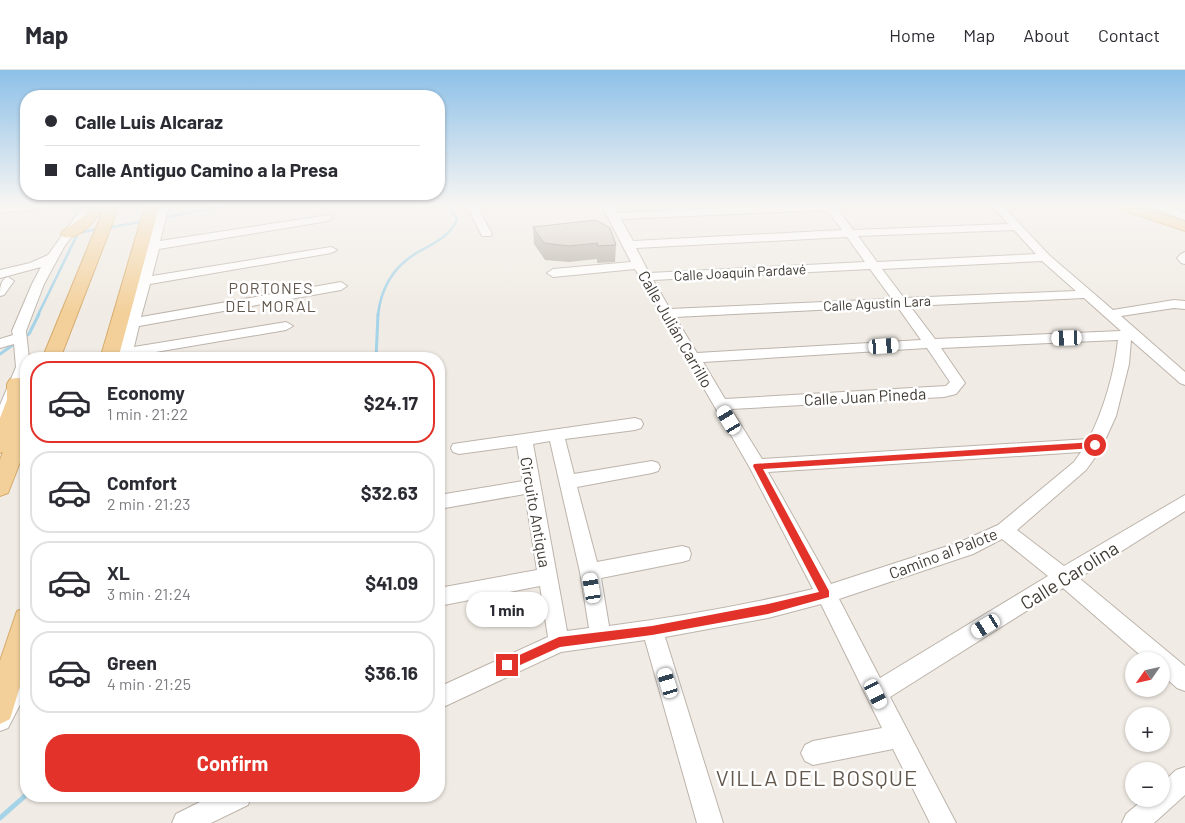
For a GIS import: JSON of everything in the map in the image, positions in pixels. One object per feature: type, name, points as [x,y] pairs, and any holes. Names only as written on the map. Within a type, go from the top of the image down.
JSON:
[{"type":"main road","points":[[54,352],[98,241]]},
{"type":"main road","points":[[111,352],[148,241]]},
{"type":"main road","points":[[0,445],[14,409],[17,384]]},
{"type":"main road","points":[[0,486],[20,436]]},
{"type":"main road","points":[[0,709],[20,641]]},
{"type":"street","points":[[21,352],[19,331],[38,284],[63,241]]},
{"type":"street","points":[[126,352],[153,241]]},
{"type":"street","points":[[153,246],[183,241]]},
{"type":"street","name":"Calle Julián Carrillo","points":[[628,241],[642,271],[757,466],[826,594],[943,823]]},
{"type":"street","points":[[630,245],[701,241]]},
{"type":"street","points":[[856,241],[930,344]]},
{"type":"street","points":[[1030,241],[1045,257],[1110,314],[1130,336],[1185,380]]},
{"type":"street","points":[[144,281],[331,250]]},
{"type":"street","name":"Calle Joaquín Pardavé","points":[[553,273],[875,265],[1045,257]]},
{"type":"street","points":[[3,279],[52,258]]},
{"type":"street","points":[[3,279],[38,284]]},
{"type":"street","points":[[0,292],[3,279]]},
{"type":"street","points":[[132,323],[341,286]]},
{"type":"street","name":"Calle Agustín Lara","points":[[668,313],[1086,294]]},
{"type":"street","points":[[1110,314],[1185,304]]},
{"type":"street","points":[[146,352],[286,326]]},
{"type":"street","points":[[693,358],[930,344],[1130,336]]},
{"type":"street","name":"Camino al Palote","points":[[445,695],[559,642],[652,630],[768,609],[826,594],[966,548],[1004,530],[1080,466],[1095,445],[1108,416],[1130,336]]},
{"type":"street","points":[[0,344],[20,344]]},
{"type":"street","name":"Calle Juan Pineda","points":[[720,404],[951,390],[958,383],[930,344]]},
{"type":"street","points":[[0,424],[20,374]]},
{"type":"street","points":[[601,636],[590,572],[556,435],[635,424]]},
{"type":"street","name":"Circuito Antiqua","points":[[556,435],[524,439],[559,642]]},
{"type":"street","points":[[459,448],[524,439]]},
{"type":"street","points":[[757,466],[1095,445]]},
{"type":"street","points":[[567,482],[652,467]]},
{"type":"street","points":[[445,501],[532,486]]},
{"type":"street","name":"Calle Carolina","points":[[876,694],[1185,502]]},
{"type":"street","points":[[1004,530],[1065,578],[1185,680]]},
{"type":"street","points":[[590,572],[682,554]]},
{"type":"street","points":[[445,596],[547,576]]},
{"type":"street","points":[[652,630],[710,823]]},
{"type":"street","points":[[0,720],[20,682]]},
{"type":"street","points":[[813,753],[898,736]]},
{"type":"street","points":[[1135,823],[1185,780]]},
{"type":"street","points":[[185,823],[227,802]]},
{"type":"building","points":[[543,241],[615,241],[616,245],[597,246],[598,243],[569,246],[544,243]]},
{"type":"waterway","points":[[38,315],[74,241]]},
{"type":"waterway","points":[[378,315],[382,295],[390,278],[402,264],[436,241]]},
{"type":"waterway","points":[[22,338],[29,334],[39,314]]},
{"type":"waterway","points":[[376,352],[378,314]]},
{"type":"waterway","points":[[0,354],[17,342]]},
{"type":"waterway","points":[[0,818],[20,800]]},
{"type":"district","name":"PORTONES DEL MORAL","points":[[271,296]]},
{"type":"district","name":"VILLA DEL BOSQUE","points":[[817,777]]},
{"type":"route","points":[[507,665],[559,642],[652,630],[768,609],[826,594],[757,466],[1095,445]]}]
